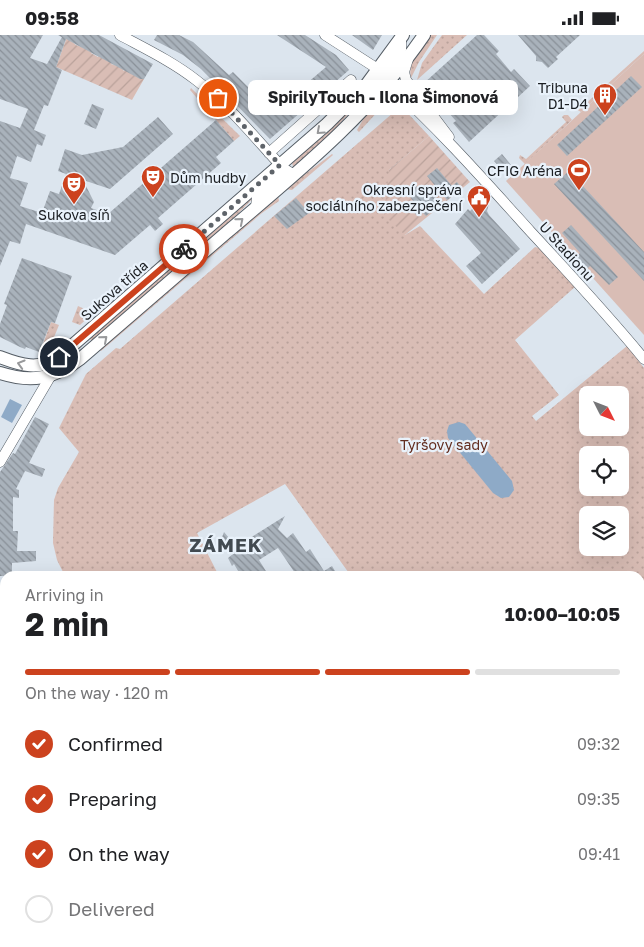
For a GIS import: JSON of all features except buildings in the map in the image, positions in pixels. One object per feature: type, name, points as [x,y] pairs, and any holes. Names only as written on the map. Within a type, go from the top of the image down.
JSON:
[{"type":"street","points":[[120,35],[167,60],[195,79],[230,111],[280,165],[288,172],[296,173]]},
{"type":"street","points":[[325,35],[387,76]]},
{"type":"street","name":"Sukova třída","points":[[0,357],[24,365],[43,365],[64,353],[344,108],[387,76],[408,57],[424,35]]},
{"type":"street","name":"Sukova třída","points":[[50,377],[80,359],[256,208],[355,119],[387,76],[402,37]]},
{"type":"street","name":"U Stadionu","points":[[408,57],[404,75],[467,162]]},
{"type":"street","name":"U Stadionu","points":[[387,76],[411,87]]},
{"type":"street","name":"U Stadionu","points":[[387,76],[616,325],[644,359]]},
{"type":"street","points":[[269,153],[351,80]]},
{"type":"street","points":[[256,208],[257,197],[282,174],[283,170],[280,165]]},
{"type":"street","points":[[0,373],[27,379],[50,377]]},
{"type":"street","points":[[0,461],[50,377]]},
{"type":"street","points":[[27,379],[34,401]]},
{"type":"green space","points":[[430,35],[437,35],[411,78],[410,72],[413,60]]},
{"type":"green space","points":[[442,35],[467,35],[417,80],[422,63]]},
{"type":"green space","points":[[67,37],[76,45],[92,51],[91,53],[98,57],[99,55],[102,56],[101,58],[112,61],[111,64],[124,68],[123,71],[126,69],[144,79],[132,100],[56,67]]},
{"type":"green space","points":[[644,51],[644,54],[581,112],[576,109],[577,102],[583,106]]},
{"type":"green space","name":"CFIG Aréna","points":[[644,54],[644,335],[506,181]]},
{"type":"green space","points":[[191,88],[240,136],[234,141],[190,90]]},
{"type":"green space","points":[[369,91],[323,142],[293,167],[292,162]]},
{"type":"green space","points":[[379,101],[381,108],[359,132],[357,130],[365,116]]},
{"type":"green space","name":"Tyršovy sady","points":[[401,106],[429,136],[389,170],[405,235],[420,226],[484,294],[535,247],[539,248],[575,287],[515,340],[559,395],[532,416],[536,421],[627,346],[644,368],[644,571],[347,571],[285,484],[197,533],[216,571],[62,571],[57,560],[53,543],[54,500],[58,488],[79,452],[59,428],[86,374],[116,348],[120,349]]},
{"type":"green space","points":[[568,115],[572,120],[525,164],[519,158],[520,155],[526,159],[566,122],[562,117]]},
{"type":"green space","points":[[429,136],[470,182],[405,235],[384,215],[389,170]]},
{"type":"green space","points":[[332,154],[292,190],[285,189]]},
{"type":"green space","points":[[267,184],[219,233],[93,342],[89,338]]},
{"type":"green space","points":[[278,195],[279,201],[262,213],[101,351],[99,349]]},
{"type":"green space","points":[[78,306],[93,313],[80,325],[72,322]]},
{"type":"green space","points":[[51,322],[59,325],[50,347],[43,344]]},
{"type":"water","points":[[10,399],[22,405],[12,423],[1,417]]},
{"type":"water","points":[[459,422],[465,424],[512,481],[514,490],[509,497],[501,498],[493,493],[448,438],[447,431],[449,425]]},
{"type":"way so far","points":[[184,249],[280,165],[218,98]]},
{"type":"place","name":"SpirilyTouch - Ilona Šimonová","points":[[218,98]]},
{"type":"place","name":"Tribuna D1-D4","points":[[605,116]]},
{"type":"place","name":"CFIG Aréna","points":[[579,191]]},
{"type":"place","name":"Dům hudby","points":[[153,198]]},
{"type":"place","name":"Sukova síň","points":[[74,205]]},
{"type":"place","name":"Okresní správa sociálního zabezpečení","points":[[479,218]]},
{"type":"district","name":"ZÁMEK","points":[[226,544]]},
{"type":"route","points":[[59,357],[184,249]]}]
